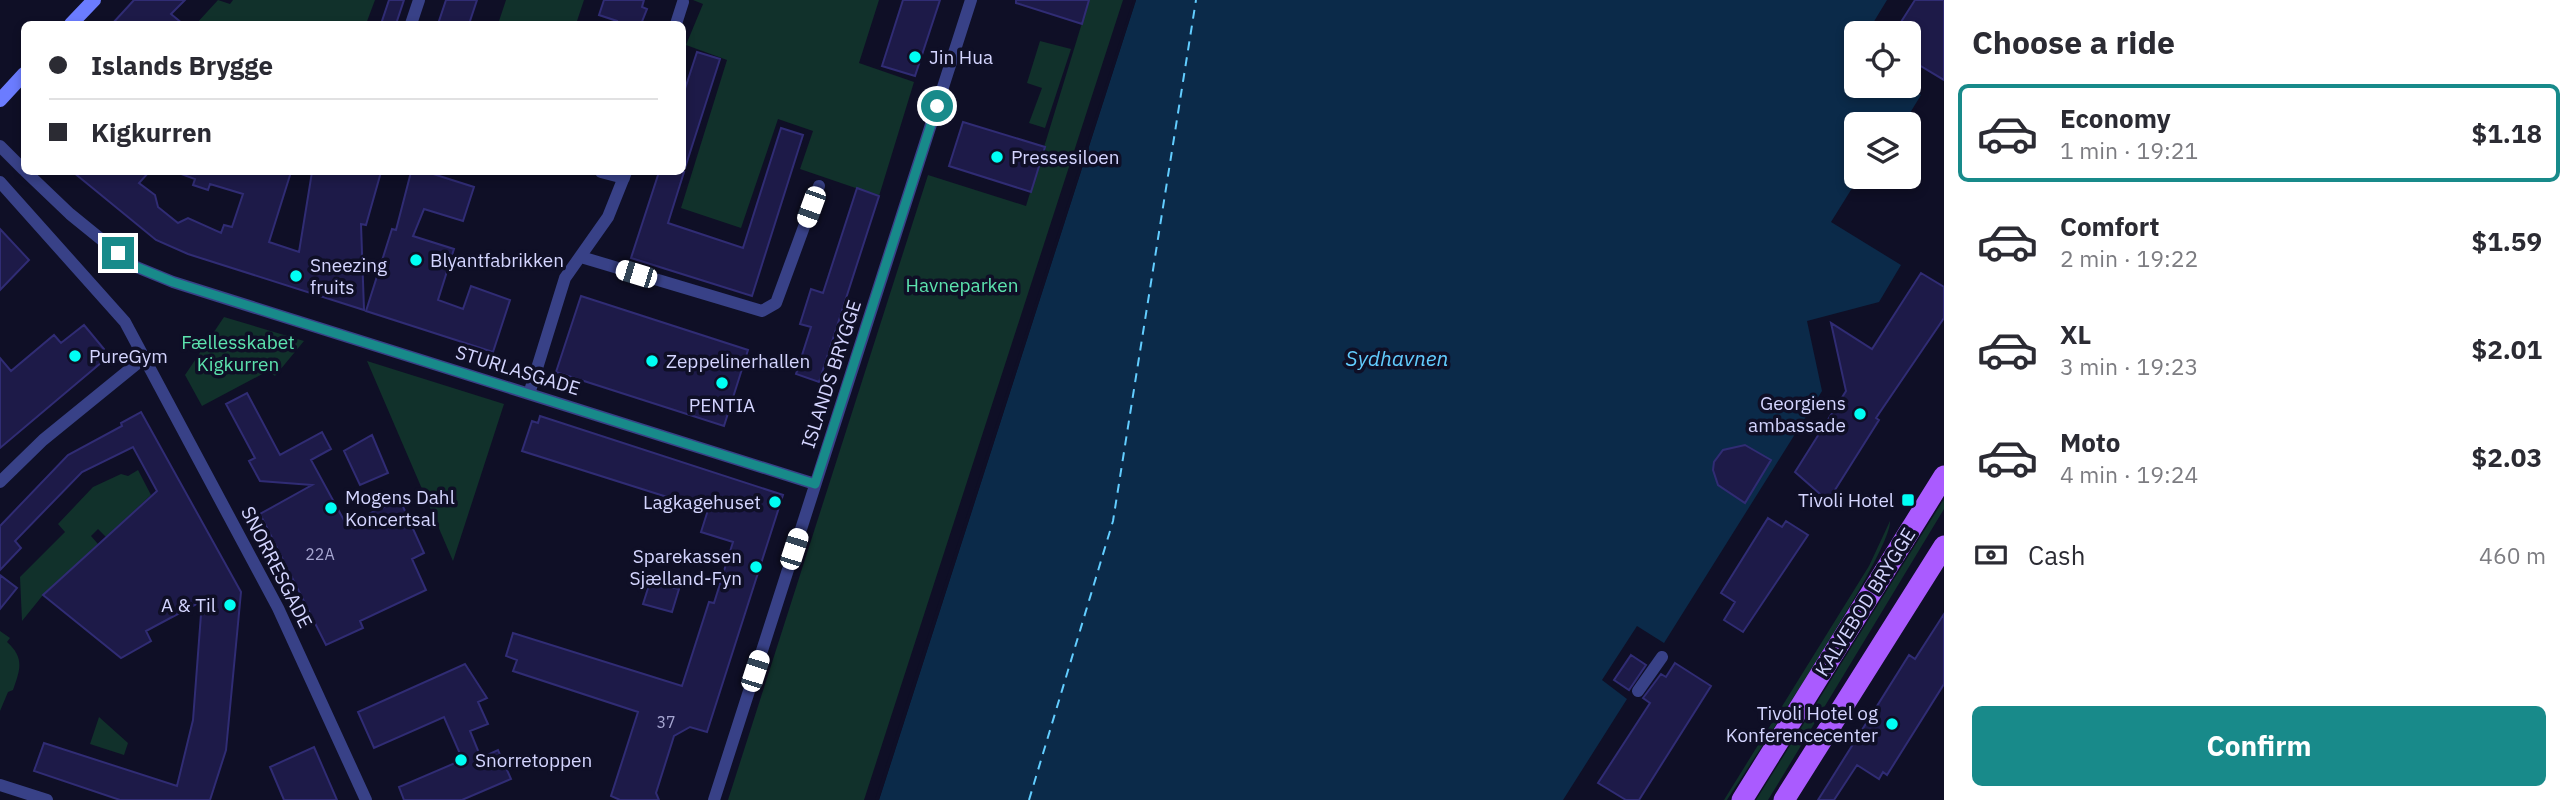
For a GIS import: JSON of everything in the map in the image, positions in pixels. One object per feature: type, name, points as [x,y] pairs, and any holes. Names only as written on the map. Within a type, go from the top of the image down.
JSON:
[{"type":"main road","name":"KALVEBOD BRYGGE","points":[[1742,800],[1944,476]]},
{"type":"main road","name":"KALVEBOD BRYGGE","points":[[1784,800],[1944,546]]},
{"type":"street","points":[[74,21],[94,0]]},
{"type":"street","points":[[412,21],[419,0]]},
{"type":"street","name":"ISLANDS BRYGGE","points":[[713,800],[971,0]]},
{"type":"street","points":[[677,21],[683,2]]},
{"type":"street","points":[[0,100],[21,77]]},
{"type":"street","name":"STURLASGADE","points":[[0,146],[21,167]]},
{"type":"street","name":"STURLASGADE","points":[[29,175],[70,214],[134,266],[173,282],[815,484]]},
{"type":"street","points":[[529,394],[565,278],[608,217],[625,175]]},
{"type":"street","name":"SNORRESGADE","points":[[0,182],[96,287],[133,336],[278,608],[366,800]]},
{"type":"street","points":[[581,257],[762,311],[776,303],[819,186]]},
{"type":"street","points":[[0,482],[43,440],[145,357]]},
{"type":"street","points":[[1638,691],[1662,657]]},
{"type":"street","points":[[0,785],[47,800]]},
{"type":"green space","points":[[218,0],[230,4],[233,0],[375,0],[367,21],[199,21]]},
{"type":"green space","points":[[506,0],[584,0],[577,21],[499,21]]},
{"type":"green space","points":[[693,0],[879,0],[859,63],[914,82],[879,196],[800,169],[813,131],[778,119],[741,228],[681,208],[727,60],[686,45],[703,4]]},
{"type":"green space","name":"Havneparken","points":[[1089,0],[1123,0],[864,800],[728,800],[928,175],[1026,206]]},
{"type":"green space","points":[[1040,41],[1071,49],[1045,128],[1029,123],[1042,88],[1027,83]]},
{"type":"green space","name":"Fællesskabet Kigkurren","points":[[224,317],[304,341],[275,376],[268,371],[202,406],[185,375]]},
{"type":"green space","points":[[367,361],[504,404],[453,561]]},
{"type":"green space","points":[[138,470],[151,495],[106,537],[98,529],[91,536],[98,544],[43,595],[22,621],[20,577],[65,532],[58,524],[93,487],[121,474],[128,476]]},
{"type":"green space","points":[[1944,499],[1944,509],[1768,800],[1756,800]]},
{"type":"green space","points":[[1890,521],[1885,540],[1846,612],[1764,743],[1727,800],[1724,800],[1869,566]]},
{"type":"green space","points":[[0,631],[10,638],[7,642],[17,653],[19,664],[13,690],[8,692],[0,711]]},
{"type":"green space","points":[[99,717],[128,743],[124,755],[90,744]]},
{"type":"water","name":"Sydhavnen","points":[[1136,0],[1887,0],[1874,21],[1844,21],[1844,98],[1919,98],[1911,112],[1844,112],[1844,189],[1852,189],[1831,222],[1901,265],[1879,302],[1807,321],[1822,391],[1664,643],[1637,626],[1602,680],[1627,699],[1563,800],[879,800]]},
{"type":"pier","points":[[1133,0],[1136,0],[879,800],[875,800]]},
{"type":"building","points":[[134,0],[185,0],[171,14],[179,21],[115,21]]},
{"type":"building","points":[[389,0],[404,0],[397,21],[382,21]]},
{"type":"building","points":[[446,0],[477,0],[470,21],[439,21]]},
{"type":"building","points":[[604,0],[644,0],[642,7],[647,9],[642,21],[617,21],[599,15]]},
{"type":"building","points":[[903,0],[940,0],[915,76],[882,66]]},
{"type":"building","points":[[1016,0],[1089,0],[1082,24],[1016,3]]},
{"type":"building","points":[[1915,0],[1944,0],[1944,80],[1921,66],[1921,21],[1902,21]]},
{"type":"building","points":[[697,52],[720,59],[686,165],[686,86]]},
{"type":"building","name":"Pressesiloen","points":[[963,122],[1045,147],[1031,192],[949,166]]},
{"type":"building","points":[[781,128],[803,135],[752,296],[631,258],[658,175],[683,175],[668,223],[743,248]]},
{"type":"building","points":[[77,175],[146,175],[139,183],[155,195],[158,207],[178,223],[188,218],[221,233],[224,225],[232,227],[243,194],[210,184],[208,190],[193,185],[195,179],[184,175],[290,175],[269,242],[299,252],[312,175],[380,175],[366,225],[361,224],[364,310],[188,254],[156,240]]},
{"type":"building","name":"Blyantfabrikken","points":[[410,175],[436,175],[474,187],[463,221],[424,209],[413,236],[454,249],[438,300],[463,309],[471,286],[510,300],[493,352],[366,311],[392,229],[396,230]]},
{"type":"building","points":[[857,188],[879,196],[819,382],[796,374],[811,327],[800,324],[811,289],[823,293]]},
{"type":"building","points":[[0,229],[29,260],[0,290]]},
{"type":"building","points":[[1921,273],[1944,287],[1944,318],[1876,418],[1879,420],[1828,501],[1795,472],[1846,391],[1831,323],[1872,349]]},
{"type":"building","name":"Zeppelinerhallen","points":[[581,296],[748,350],[724,426],[556,372]]},
{"type":"building","points":[[84,325],[104,349],[102,362],[0,448],[0,358],[11,371],[54,335],[61,343]]},
{"type":"building","points":[[247,393],[280,455],[322,432],[331,449],[311,460],[346,524],[400,500],[424,553],[412,559],[426,590],[360,621],[363,628],[326,645],[260,514],[312,485],[260,481],[249,461],[255,458],[226,404]]},
{"type":"building","points":[[141,412],[241,592],[226,750],[210,800],[120,800],[34,771],[44,743],[177,786],[193,720],[202,601],[146,631],[151,641],[121,658],[43,595],[157,491],[133,447],[82,472],[15,541],[21,548],[0,570],[0,526],[68,455],[122,426],[121,423]]},
{"type":"building","points":[[540,416],[783,495],[707,732],[690,727],[674,736],[656,793],[659,800],[620,800],[611,796],[638,712],[513,671],[517,660],[506,656],[513,633],[682,686],[709,602],[714,603],[733,542],[701,532],[708,510],[522,451],[532,421],[538,423]]},
{"type":"building","points":[[372,435],[388,473],[360,485],[344,451]]},
{"type":"building","points":[[1745,445],[1771,460],[1745,503],[1718,485],[1713,470],[1714,462],[1723,450]]},
{"type":"building","points":[[1768,518],[1782,527],[1786,521],[1808,535],[1743,632],[1724,620],[1735,602],[1721,593]]},
{"type":"building","points":[[0,575],[17,588],[0,609]]},
{"type":"building","points":[[650,582],[679,589],[672,612],[643,604]]},
{"type":"building","name":"Tivoli Hotel og Konferencecenter","points":[[1944,614],[1944,684],[1887,775],[1883,772],[1879,779],[1857,765],[1834,800],[1818,800],[1909,655],[1915,659]]},
{"type":"building","points":[[1631,655],[1646,665],[1629,690],[1614,680]]},
{"type":"building","points":[[1675,663],[1711,686],[1639,800],[1626,800],[1598,783],[1650,703],[1643,698],[1661,674],[1666,677]]},
{"type":"building","points":[[465,664],[487,698],[478,702],[488,724],[470,731],[481,758],[498,750],[511,779],[462,800],[404,800],[399,787],[453,764],[461,756],[444,717],[374,748],[358,712]]},
{"type":"building","points":[[314,747],[337,800],[284,800],[270,767]]},
{"type":"ferry route","points":[[1029,800],[1113,521],[1196,0]]},
{"type":"place","name":"Jin Hua","points":[[915,57]]},
{"type":"place","name":"Pressesiloen","points":[[997,157]]},
{"type":"place","name":"Blyantfabrikken","points":[[416,260]]},
{"type":"place","name":"Sneezing fruits","points":[[296,276]]},
{"type":"place","name":"PureGym","points":[[75,356]]},
{"type":"place","name":"Zeppelinerhallen","points":[[652,361]]},
{"type":"place","name":"PENTIA","points":[[722,383]]},
{"type":"place","name":"Georgiens ambassade","points":[[1860,414]]},
{"type":"place","name":"Tivoli Hotel","points":[[1908,500]]},
{"type":"place","name":"Lagkagehuset","points":[[775,502]]},
{"type":"place","name":"Mogens Dahl Koncertsal","points":[[331,508]]},
{"type":"place","name":"Sparekassen Sjælland-Fyn","points":[[756,567]]},
{"type":"place","name":"A & Til","points":[[230,605]]},
{"type":"place","name":"Tivoli Hotel og Konferencecenter","points":[[1892,724]]},
{"type":"place","name":"Snorretoppen","points":[[461,760]]},
{"type":"route","points":[[118,253],[134,266],[173,282],[815,484],[937,106]]}]
